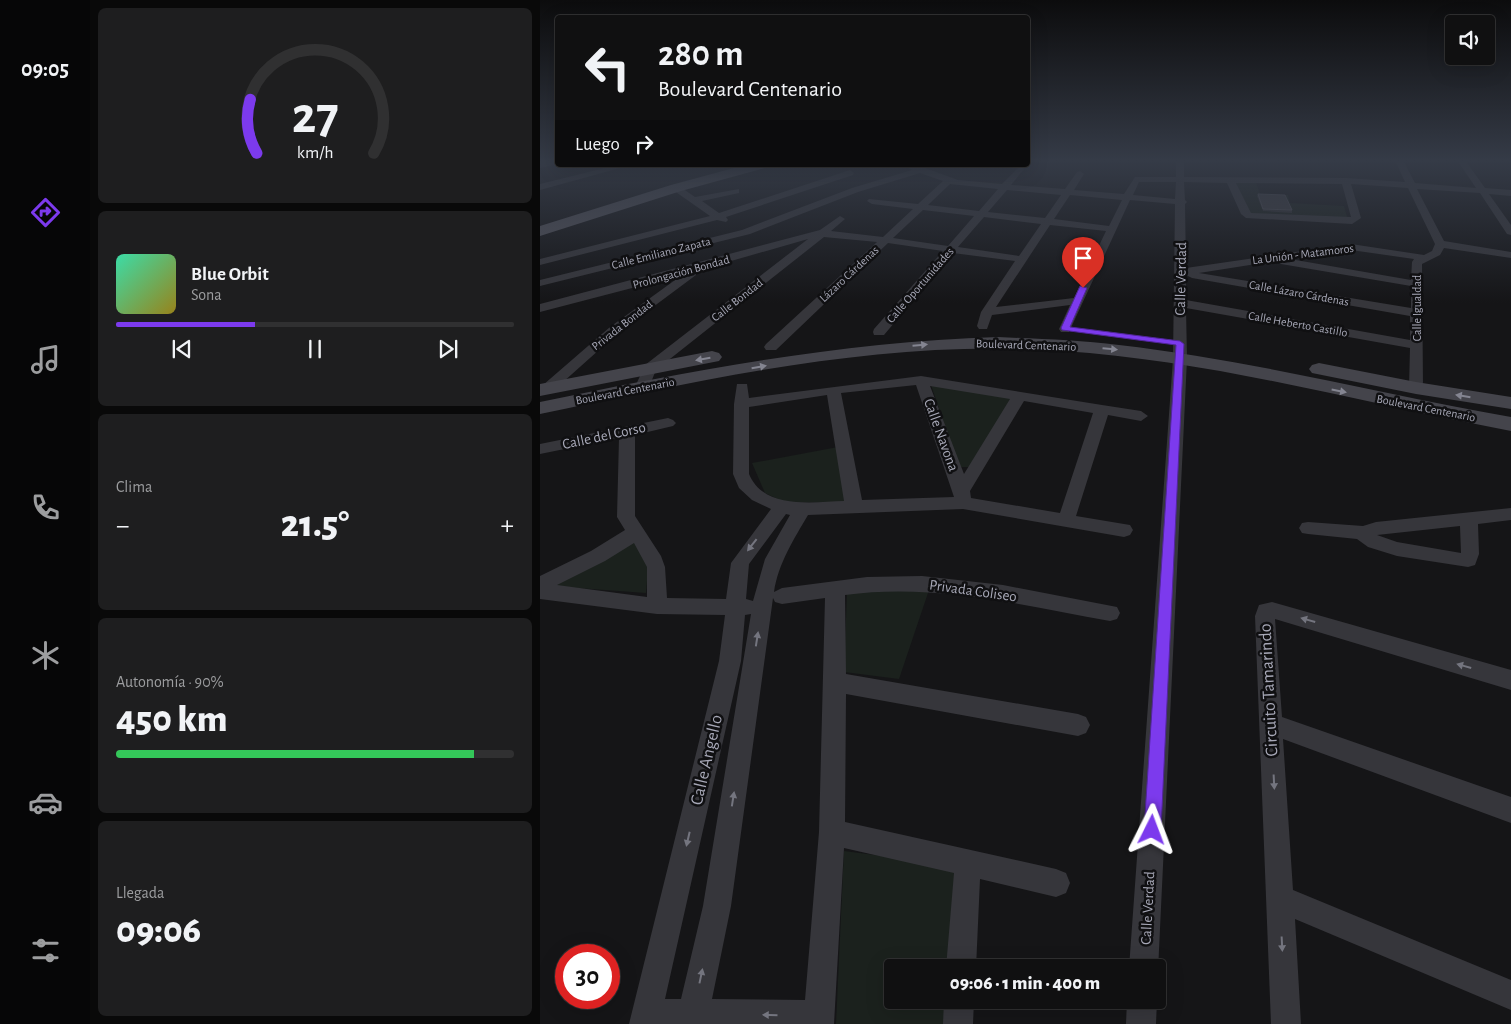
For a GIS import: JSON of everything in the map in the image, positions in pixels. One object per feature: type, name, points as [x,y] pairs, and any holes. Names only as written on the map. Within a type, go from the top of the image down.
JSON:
[{"type":"main road","points":[[540,226],[601,208]]},
{"type":"main road","points":[[540,231],[613,208]]},
{"type":"main road","name":"Boulevard Centenario","points":[[540,408],[646,378],[771,347],[985,319],[1065,328],[1180,351],[1511,424]]},
{"type":"main road","name":"Boulevard Centenario","points":[[544,389],[839,354],[942,344],[1061,345],[1180,351],[1511,403]]},
{"type":"street","points":[[705,208],[717,217],[775,246]]},
{"type":"street","points":[[540,262],[717,217],[745,208]]},
{"type":"street","name":"Calle Emiliano Zapata","points":[[540,283],[746,232],[810,208]]},
{"type":"street","name":"Lázaro Cárdenas","points":[[771,347],[919,208]]},
{"type":"street","points":[[935,208],[1112,229]]},
{"type":"street","name":"Calle Oportunidades","points":[[879,332],[987,208]]},
{"type":"street","points":[[985,319],[1020,259],[1057,208]]},
{"type":"street","points":[[1065,328],[1076,301],[1123,208]]},
{"type":"street","name":"Calle Verdad","points":[[1145,959],[1180,351],[1182,208]]},
{"type":"street","points":[[1243,208],[1249,216],[1346,222],[1356,218],[1353,208]]},
{"type":"street","points":[[1422,208],[1440,244],[1511,255]]},
{"type":"street","points":[[1494,208],[1511,232]]},
{"type":"street","name":"Calle Bondad","points":[[646,378],[840,219]]},
{"type":"street","points":[[822,233],[1020,259]]},
{"type":"street","name":"Prolongación Bondad","points":[[540,308],[700,267],[822,233]]},
{"type":"street","name":"Calle Igualdad","points":[[1416,388],[1417,262],[1436,253],[1440,244]]},
{"type":"street","name":"La Unión - Matamoros","points":[[1182,272],[1264,258],[1351,247],[1382,250],[1424,258]]},
{"type":"street","points":[[1264,258],[1417,284]]},
{"type":"street","name":"Privada Bondad","points":[[544,389],[614,330],[700,267]]},
{"type":"street","name":"Calle Lázaro Cárdenas","points":[[1182,272],[1416,313]]},
{"type":"street","points":[[985,319],[1076,301]]},
{"type":"street","name":"Calle Heberto Castillo","points":[[1180,303],[1416,345]]},
{"type":"street","name":"Calle Navona","points":[[921,380],[962,497]]},
{"type":"street","name":"Calle Navona","points":[[741,404],[833,390],[921,380],[1141,416]]},
{"type":"street","points":[[742,387],[741,474],[745,484],[758,496],[792,509],[962,497],[1066,520],[1124,530]]},
{"type":"street","points":[[833,390],[854,506]]},
{"type":"street","name":"Calle Navona","points":[[962,497],[1020,395]]},
{"type":"street","points":[[1066,520],[1102,410]]},
{"type":"street","name":"Calle del Corso","points":[[540,449],[668,423]]},
{"type":"street","points":[[627,432],[625,511],[628,523],[652,556],[656,567],[657,606]]},
{"type":"street","name":"Calle Angello","points":[[692,1019],[717,906],[772,601],[765,587],[792,509]]},
{"type":"street","name":"Calle Angello","points":[[645,1019],[730,661],[737,607],[737,576],[740,563],[792,509]]},
{"type":"street","points":[[1308,528],[1364,533],[1376,528],[1511,514]]},
{"type":"street","points":[[1364,533],[1365,537],[1372,542],[1385,546],[1468,560],[1470,554],[1470,517]]},
{"type":"street","points":[[540,585],[598,556],[635,533]]},
{"type":"street","name":"Privada Coliseo","points":[[540,591],[657,606],[737,607],[835,589],[895,583],[981,590],[1110,613]]},
{"type":"street","points":[[645,1019],[819,1020],[832,832],[835,589]]},
{"type":"street","name":"Circuito Tamarindo","points":[[1286,1024],[1266,611],[1272,610],[1511,680]]},
{"type":"street","points":[[835,682],[1078,724]]},
{"type":"street","points":[[1270,724],[1511,810]]},
{"type":"street","points":[[832,832],[1056,883]]},
{"type":"street","points":[[962,959],[968,863]]},
{"type":"street","points":[[1280,899],[1511,995]]},
{"type":"street","points":[[958,1024],[959,1009]]},
{"type":"street","points":[[1141,1024],[1142,1009]]},
{"type":"shaded area","points":[[1248,208],[1345,208],[1348,220],[1251,215]]},
{"type":"shaded area","points":[[930,382],[1015,396],[971,467],[959,467]]},
{"type":"shaded area","points":[[838,447],[849,503],[784,502],[765,493],[752,463]]},
{"type":"shaded area","points":[[635,539],[649,557],[646,593],[550,586]]},
{"type":"shaded area","points":[[929,590],[899,679],[844,672],[847,592]]},
{"type":"shaded area","points":[[844,851],[959,866],[953,959],[884,959],[884,1009],[951,1009],[950,1024],[836,1024]]},
{"type":"building","points":[[1291,208],[1292,210],[1263,209]]},
{"type":"route","points":[[1083,288],[1065,328],[1180,344],[1152,830]]}]
